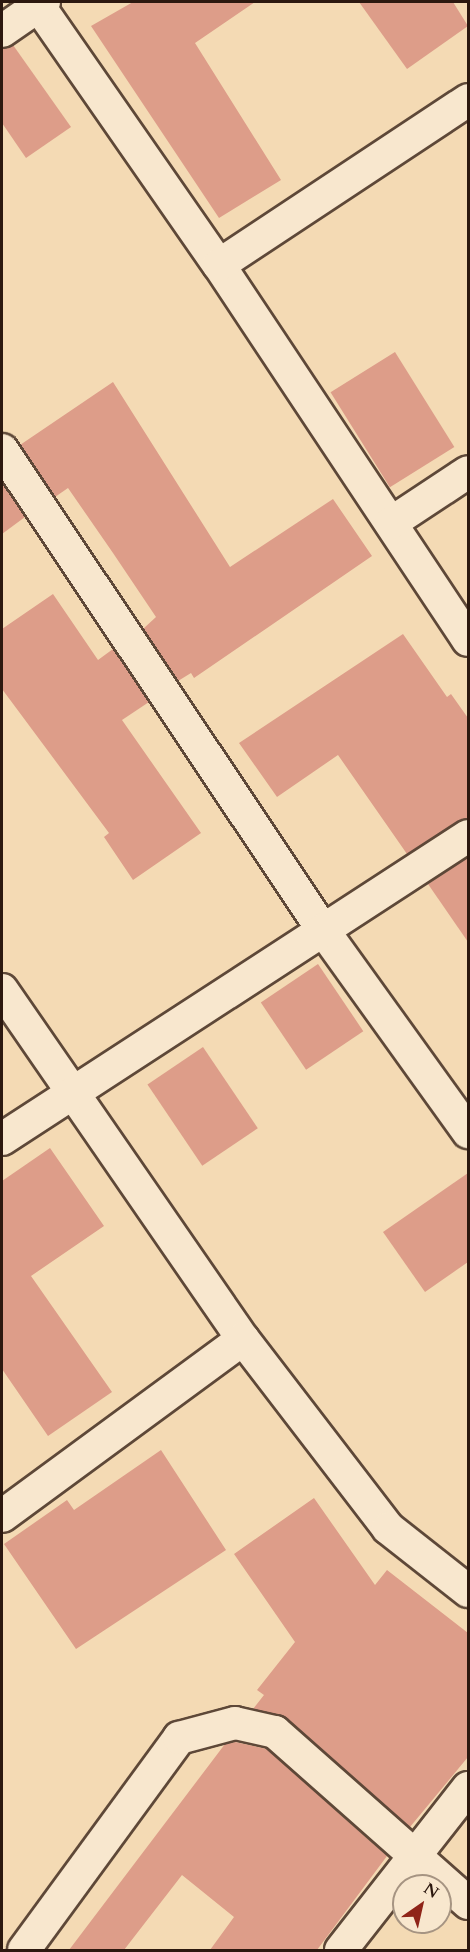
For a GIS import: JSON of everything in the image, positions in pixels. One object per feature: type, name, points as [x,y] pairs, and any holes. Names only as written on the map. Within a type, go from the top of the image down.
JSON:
[{"type":"street","points":[[2,32],[39,3],[219,265],[468,640]]},
{"type":"street","points":[[219,265],[468,100]]},
{"type":"street","points":[[2,450],[323,930],[468,1132]]},
{"type":"street","points":[[391,523],[468,472]]},
{"type":"street","points":[[2,1139],[69,1090],[468,836]]},
{"type":"street","points":[[2,990],[243,1339],[388,1528],[468,1592]]},
{"type":"street","points":[[2,1516],[243,1339]]},
{"type":"street","points":[[24,1950],[179,1737],[235,1723],[275,1732],[414,1859],[468,1903]]},
{"type":"street","points":[[341,1950],[468,1788]]},
{"type":"building","points":[[133,2],[255,2],[195,43],[281,180],[219,218],[91,26]]},
{"type":"building","points":[[359,2],[453,2],[468,26],[407,69]]},
{"type":"building","points":[[13,45],[71,127],[26,158],[2,123],[2,49]]},
{"type":"building","points":[[395,352],[454,447],[390,487],[331,392]]},
{"type":"building","points":[[113,382],[230,567],[333,499],[372,556],[194,678],[191,673],[178,681],[143,629],[156,617],[68,488],[55,497],[20,445]]},
{"type":"building","points":[[2,482],[25,517],[2,534]]},
{"type":"building","points":[[53,594],[98,660],[113,649],[149,702],[122,720],[201,833],[133,880],[104,837],[109,833],[2,689],[2,629]]},
{"type":"building","points":[[403,634],[447,697],[451,694],[468,718],[468,818],[407,854],[338,755],[277,797],[239,743]]},
{"type":"building","points":[[468,857],[468,942],[428,884]]},
{"type":"building","points":[[318,964],[363,1031],[306,1070],[261,1003]]},
{"type":"building","points":[[203,1047],[258,1128],[202,1166],[147,1084]]},
{"type":"building","points":[[50,1148],[104,1226],[31,1276],[112,1392],[48,1436],[2,1369],[2,1181]]},
{"type":"building","points":[[468,1173],[468,1262],[425,1292],[383,1232]]},
{"type":"building","points":[[161,1450],[226,1550],[76,1649],[4,1544],[67,1500],[74,1510]]},
{"type":"building","points":[[314,1498],[375,1585],[387,1570],[468,1633],[468,1757],[410,1827],[287,1719],[253,1709],[264,1695],[257,1690],[295,1642],[234,1554]]},
{"type":"building","points":[[235,1742],[267,1749],[387,1856],[317,1950],[210,1950],[234,1917],[182,1875],[124,1950],[69,1950],[225,1744]]}]
